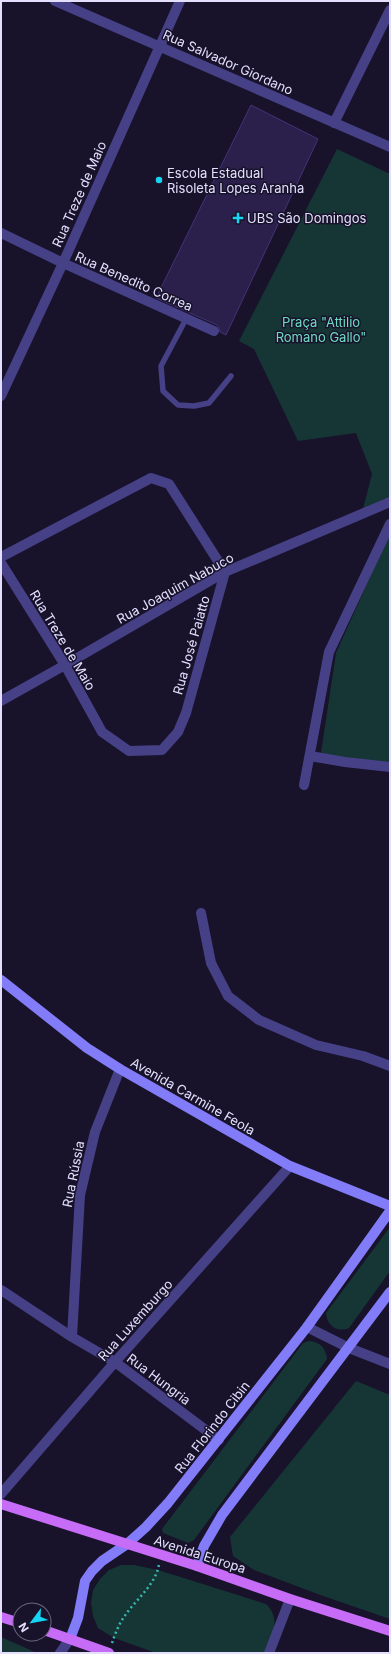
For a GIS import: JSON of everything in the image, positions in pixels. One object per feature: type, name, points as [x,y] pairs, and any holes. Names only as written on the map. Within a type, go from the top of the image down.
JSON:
[{"type":"main road","name":"Avenida Carmine Feola","points":[[1,980],[87,1048],[120,1069],[290,1166],[390,1206]]},
{"type":"main road","name":"Rua Florindo Cibin","points":[[70,1639],[76,1622],[85,1581],[92,1571],[102,1561],[127,1544],[146,1527],[168,1503],[307,1327],[390,1211]]},
{"type":"main road","points":[[197,1566],[204,1546],[222,1514],[390,1292]]},
{"type":"main road","name":"Avenida Europa","points":[[1,1504],[197,1566],[290,1599],[390,1631]]},
{"type":"main road","points":[[1,1617],[12,1620]]},
{"type":"main road","points":[[52,1633],[109,1653]]},
{"type":"street","name":"Rua Salvador Giordano","points":[[55,1],[390,147]]},
{"type":"street","name":"Rua Treze de Maio","points":[[1,396],[63,263],[180,1]]},
{"type":"street","points":[[334,123],[390,10]]},
{"type":"street","name":"Rua Benedito Correa","points":[[1,233],[63,263],[214,331]]},
{"type":"street","points":[[1,557],[151,478],[169,484],[225,572]]},
{"type":"street","name":"Rua Joaquim Nabuco","points":[[1,700],[65,665],[225,572],[390,502]]},
{"type":"street","points":[[304,785],[329,652],[390,524]]},
{"type":"street","name":"Rua Treze de Maio","points":[[1,563],[65,665],[102,732]]},
{"type":"street","name":"Rua José Paiatto","points":[[102,732],[129,751],[162,750],[178,732],[186,713],[225,572]]},
{"type":"street","points":[[310,756],[390,767]]},
{"type":"street","points":[[201,913],[211,963],[228,996],[258,1020],[308,1042],[362,1056],[390,1066]]},
{"type":"street","name":"Rua Rússia","points":[[72,1337],[80,1196],[95,1132],[120,1069]]},
{"type":"street","name":"Rua Luxemburgo","points":[[1,1494],[115,1362],[290,1166]]},
{"type":"street","name":"Rua Hungria","points":[[1,1290],[72,1337],[115,1362],[219,1440]]},
{"type":"street","points":[[307,1327],[349,1348],[390,1364]]},
{"type":"street","points":[[269,1653],[290,1599]]},
{"type":"street","name":"Rua Florindo Cibin","points":[[60,1653],[70,1639]]},
{"type":"lane","points":[[186,319],[161,366],[163,391],[178,405],[194,406],[209,403],[231,376]]},
{"type":"path","points":[[109,1653],[123,1617],[147,1588],[158,1570],[160,1555]]},
{"type":"green space","name":"Praça \"Attilio Romano Gallo\"","points":[[337,149],[390,174],[390,501],[362,513],[372,474],[356,433],[298,441],[254,349],[239,341]]},
{"type":"green space","points":[[390,533],[390,765],[321,753],[336,653]]},
{"type":"green space","points":[[390,1227],[390,1271],[349,1328],[340,1330],[333,1327],[328,1322],[326,1313]]},
{"type":"green space","points":[[309,1341],[322,1346],[327,1359],[194,1540],[188,1543],[163,1533],[162,1529],[303,1343]]},
{"type":"green space","points":[[356,1381],[390,1395],[390,1619],[254,1570],[233,1556],[230,1537]]},
{"type":"green space","points":[[121,1565],[134,1565],[158,1570],[266,1604],[274,1616],[275,1622],[273,1633],[265,1653],[156,1653],[114,1638],[98,1628],[93,1616],[91,1603],[93,1590],[100,1579],[109,1570]]},
{"type":"green space","points":[[1,1637],[37,1653],[1,1653]]},
{"type":"building","name":"UBS São Domingos","points":[[251,105],[318,139],[226,335],[220,332],[217,325],[156,298]]},
{"type":"place","name":"Escola Estadual Risoleta Lopes Aranha","points":[[159,180]]},
{"type":"place","name":"UBS São Domingos","points":[[238,218]]}]
